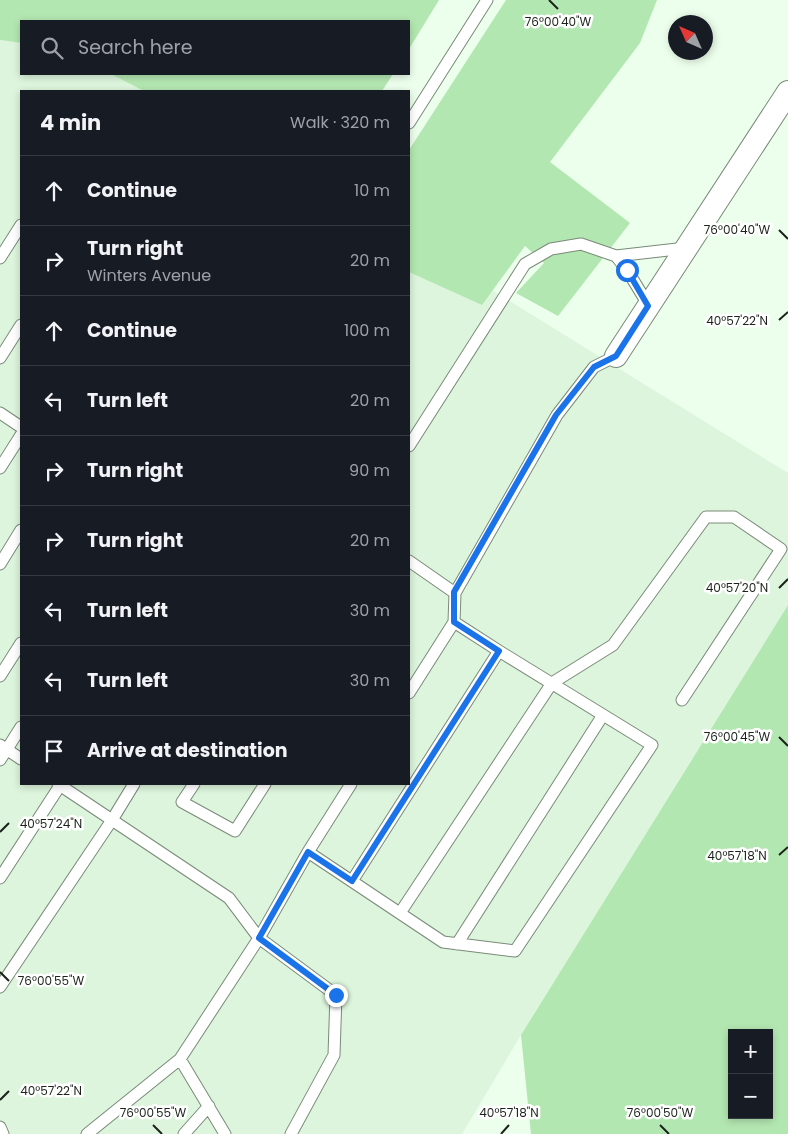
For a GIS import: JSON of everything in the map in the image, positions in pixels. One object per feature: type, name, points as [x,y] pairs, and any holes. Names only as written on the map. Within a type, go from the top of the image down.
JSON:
[{"type":"street","points":[[616,356],[788,92]]},
{"type":"lane","points":[[410,122],[487,0]]},
{"type":"lane","points":[[0,258],[20,228]]},
{"type":"lane","points":[[410,444],[525,264],[551,249],[581,244],[616,256],[686,248]]},
{"type":"lane","points":[[616,256],[627,270],[648,306]]},
{"type":"lane","points":[[0,358],[20,327]]},
{"type":"lane","points":[[410,691],[454,622],[454,592],[556,415],[594,367],[616,356]]},
{"type":"lane","points":[[0,413],[20,426]]},
{"type":"lane","points":[[0,468],[20,437]]},
{"type":"lane","points":[[400,913],[552,683],[613,645],[706,517],[734,517],[781,549],[682,700]]},
{"type":"lane","points":[[0,564],[20,532]]},
{"type":"lane","points":[[410,562],[454,592]]},
{"type":"lane","points":[[308,852],[444,942],[515,950],[652,745],[454,622]]},
{"type":"lane","points":[[0,676],[20,645]]},
{"type":"lane","points":[[352,881],[499,651]]},
{"type":"lane","points":[[457,944],[603,715]]},
{"type":"lane","points":[[0,760],[3,747],[20,728]]},
{"type":"lane","points":[[3,747],[20,758]]},
{"type":"lane","points":[[0,878],[59,785]]},
{"type":"lane","points":[[61,785],[229,898],[259,938],[336,995],[334,1055],[292,1134]]},
{"type":"lane","points":[[0,987],[133,785]]},
{"type":"lane","points":[[193,785],[182,802],[235,832],[264,785]]},
{"type":"lane","points":[[87,1134],[180,1059],[259,938],[308,852],[350,785]]},
{"type":"lane","points":[[180,1059],[225,1134]]},
{"type":"lane","points":[[184,1134],[209,1106]]},
{"type":"lane","points":[[0,1127],[3,1134]]},
{"type":"shaded area","points":[[0,40],[20,43],[20,75],[113,75],[142,90],[20,90],[20,785],[410,785],[410,240],[788,473],[788,605],[521,1035],[462,1134],[0,1134]]},
{"type":"green space","points":[[0,0],[439,0],[410,47],[410,20],[20,20],[20,43],[0,40]]},
{"type":"green space","points":[[506,0],[657,0],[640,43],[550,162],[630,223],[558,316],[516,293],[544,263],[525,246],[482,305],[410,272],[410,148]]},
{"type":"green space","points":[[113,75],[392,75],[383,90],[142,90]]},
{"type":"green space","points":[[788,605],[788,1134],[531,1134],[521,1035]]},
{"type":"route","points":[[336,995],[259,938],[308,852],[352,881],[499,651],[454,622],[454,592],[556,415],[594,367],[616,356],[648,306],[627,270]]}]
